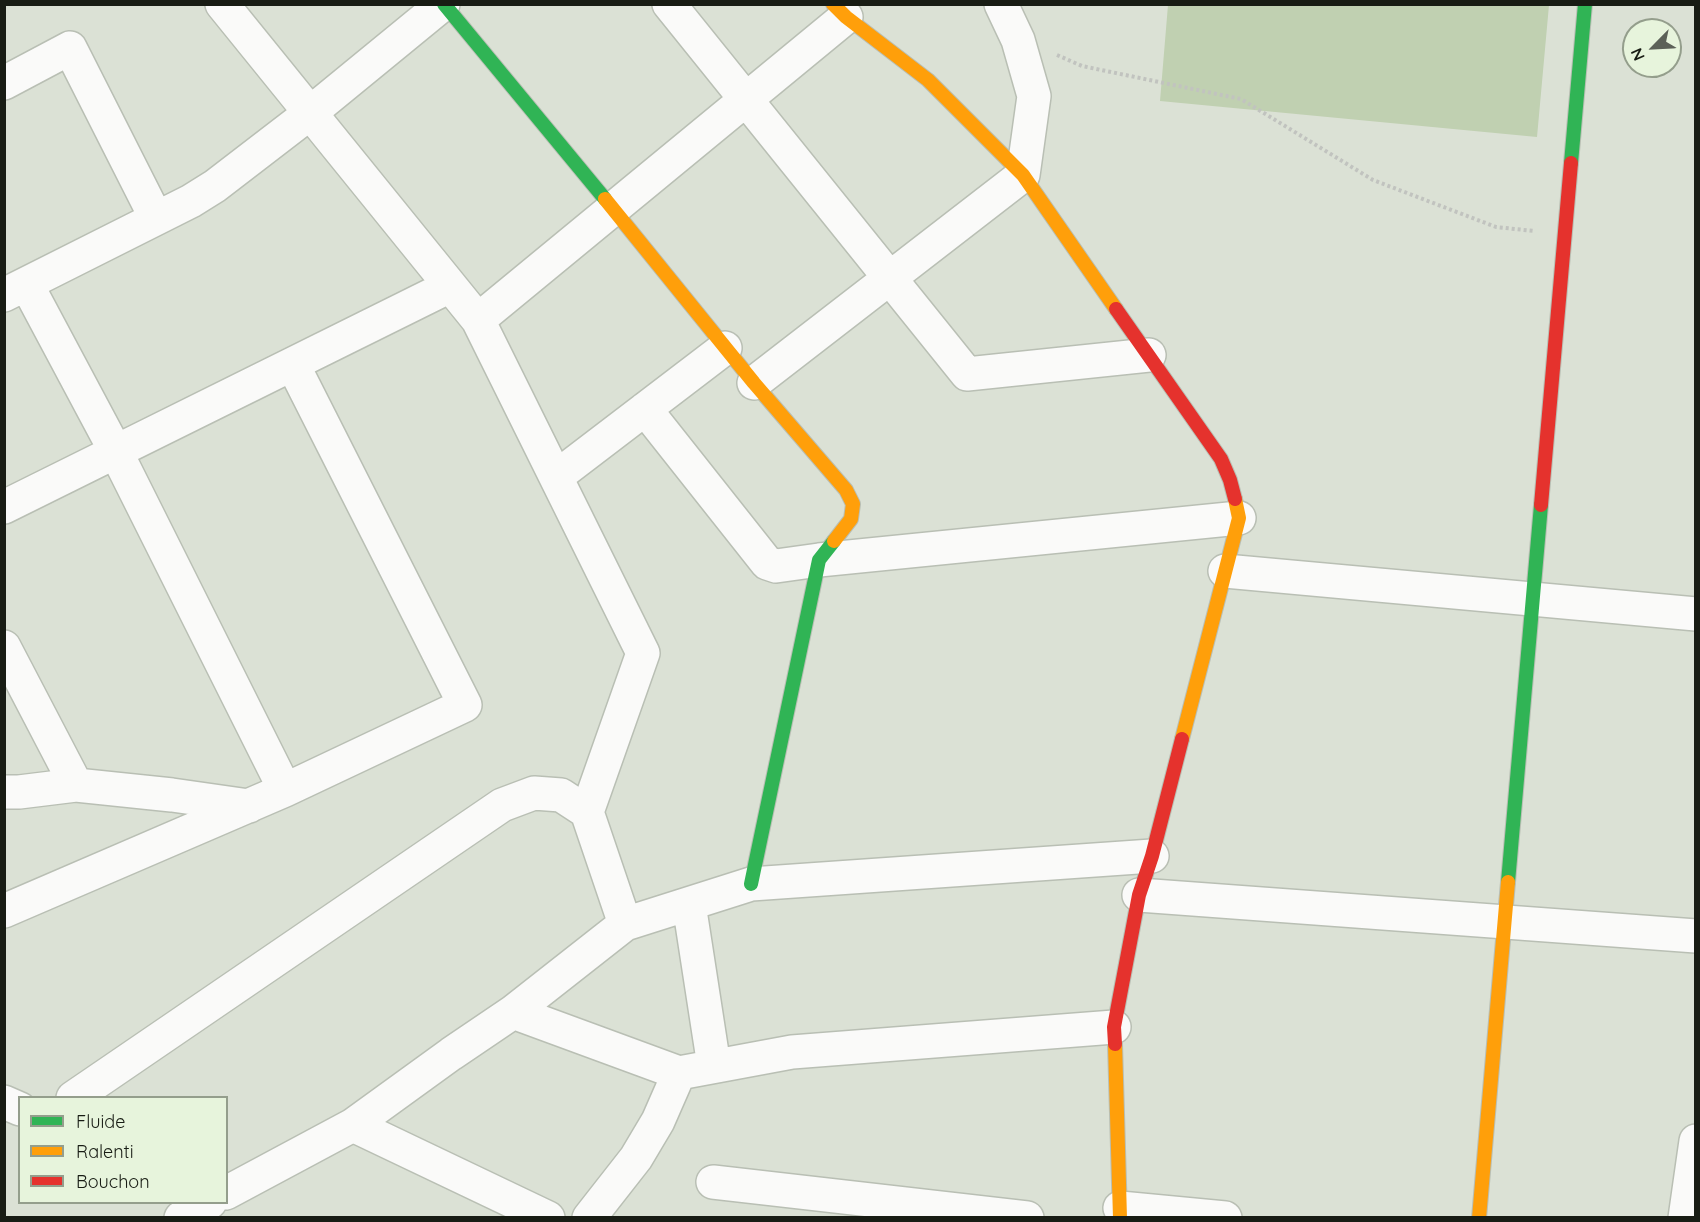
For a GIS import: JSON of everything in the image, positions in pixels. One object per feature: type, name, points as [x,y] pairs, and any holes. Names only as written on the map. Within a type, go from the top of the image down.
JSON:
[{"type":"street","points":[[222,4],[478,320],[643,653],[587,812]]},
{"type":"street","points":[[285,790],[116,452],[16,290],[215,186],[310,113],[444,4],[614,209],[725,348],[846,490],[853,504],[851,519],[819,560],[752,884]]},
{"type":"street","points":[[669,4],[967,374],[1149,355]]},
{"type":"street","points":[[754,383],[1023,176],[1034,96],[1018,40],[1001,4]]},
{"type":"street","points":[[1479,1218],[1585,4]]},
{"type":"street","points":[[478,320],[746,100],[839,11],[928,80],[1023,176],[1221,459],[1230,480],[1239,518],[1152,856],[1139,895],[1114,1027],[1120,1213],[1225,1218]]},
{"type":"street","points":[[4,83],[70,48],[156,218]]},
{"type":"street","points":[[4,507],[293,366],[450,286]]},
{"type":"street","points":[[556,477],[725,348]]},
{"type":"street","points":[[4,911],[285,790],[465,705],[293,366]]},
{"type":"street","points":[[645,409],[767,562],[776,566],[1239,518]]},
{"type":"street","points":[[1225,571],[1695,614]]},
{"type":"street","points":[[4,647],[76,785]]},
{"type":"street","points":[[4,792],[76,785],[249,806]]},
{"type":"street","points":[[76,1096],[502,805],[534,793],[561,795],[587,812],[625,924]]},
{"type":"street","points":[[228,1192],[353,1125],[513,1012],[625,924],[752,884],[1152,856]]},
{"type":"street","points":[[1139,895],[1695,936]]},
{"type":"street","points":[[690,904],[714,1066]]},
{"type":"street","points":[[513,1012],[679,1073],[792,1052],[1114,1027]]},
{"type":"street","points":[[589,1218],[636,1158],[658,1120],[679,1073]]},
{"type":"street","points":[[4,1102],[18,1108]]},
{"type":"street","points":[[353,1125],[548,1218]]},
{"type":"street","points":[[1685,1218],[1695,1141]]},
{"type":"street","points":[[713,1182],[1027,1218]]},
{"type":"path","points":[[1018,40],[1082,66],[1241,99],[1373,180],[1496,227],[1565,235]]},
{"type":"green space","points":[[1168,5],[1549,5],[1537,137],[1160,101]]},
{"type":"traffic: fast","points":[[444,4],[605,199]]},
{"type":"traffic: fast","points":[[1571,163],[1585,4]]},
{"type":"traffic: fast","points":[[1508,882],[1541,505]]},
{"type":"traffic: fast","points":[[751,884],[819,560],[834,541]]},
{"type":"traffic: slow","points":[[833,4],[846,17],[928,80],[1023,175],[1116,309]]},
{"type":"traffic: slow","points":[[605,199],[754,383],[846,490],[853,504],[851,519],[834,541]]},
{"type":"traffic: slow","points":[[1182,739],[1239,518],[1235,499]]},
{"type":"traffic: slow","points":[[1479,1218],[1508,882]]},
{"type":"traffic: slow","points":[[1115,1044],[1120,1218]]},
{"type":"traffic: jam","points":[[1541,505],[1571,163]]},
{"type":"traffic: jam","points":[[1116,309],[1221,459],[1235,499]]},
{"type":"traffic: jam","points":[[1115,1044],[1114,1027],[1139,895],[1152,856],[1182,739]]}]
